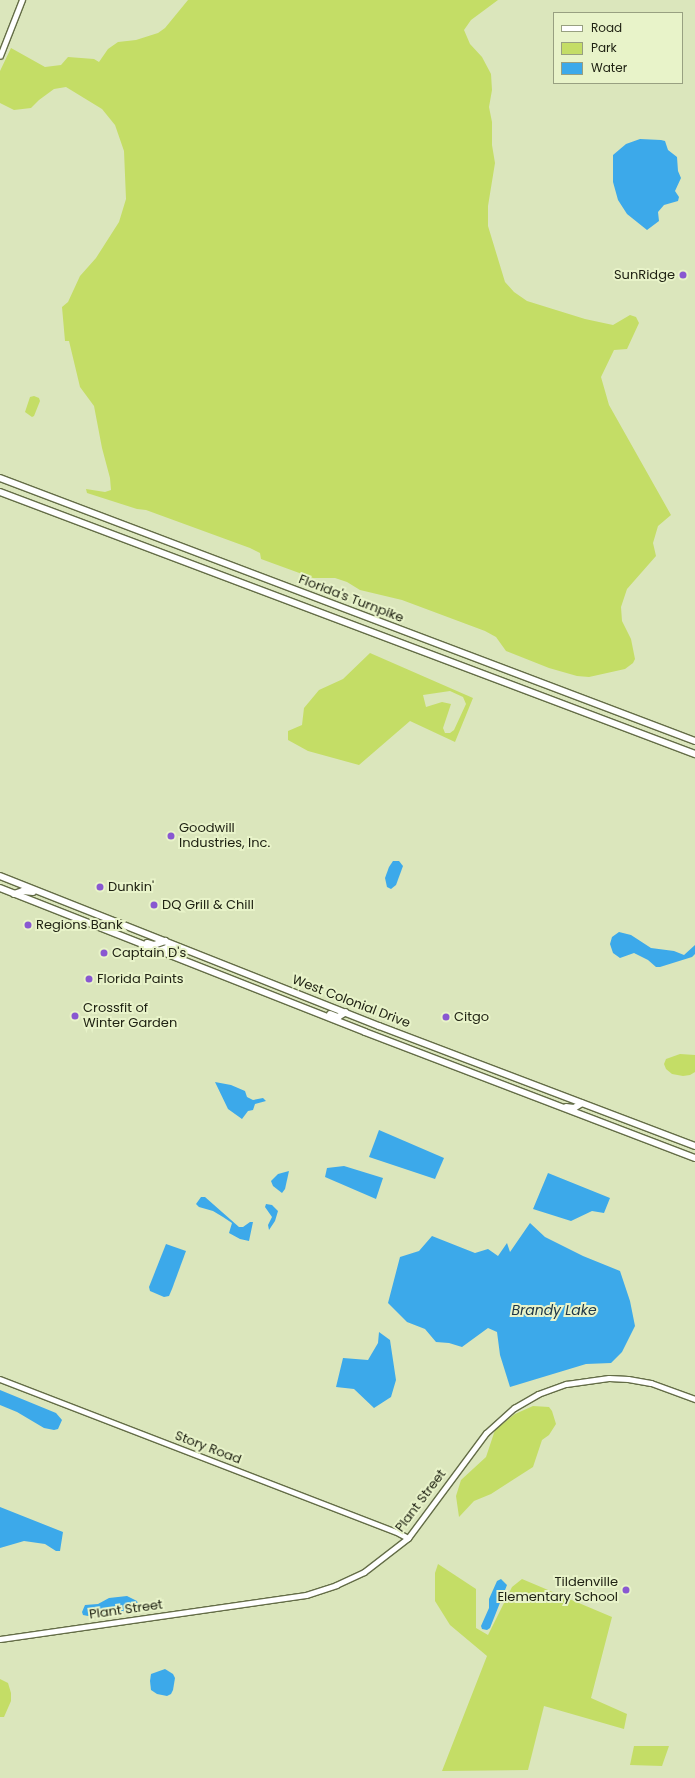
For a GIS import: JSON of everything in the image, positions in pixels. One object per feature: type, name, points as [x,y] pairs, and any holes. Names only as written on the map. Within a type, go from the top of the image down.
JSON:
[{"type":"highway","name":"Florida's Turnpike","points":[[0,478],[695,741]]},
{"type":"highway","name":"Florida's Turnpike","points":[[0,492],[695,754]]},
{"type":"highway","name":"West Colonial Drive","points":[[0,876],[379,1026],[695,1146]]},
{"type":"highway","name":"West Colonial Drive","points":[[0,888],[365,1032],[695,1158]]},
{"type":"highway","points":[[14,894],[23,891],[42,893]]},
{"type":"highway","points":[[132,940],[154,945],[164,941]]},
{"type":"highway","points":[[158,951],[167,948],[192,951]]},
{"type":"highway","points":[[305,1008],[338,1017],[346,1012]]},
{"type":"highway","points":[[365,1032],[368,1028],[379,1026]]},
{"type":"highway","points":[[558,1106],[574,1108],[582,1103]]},
{"type":"highway","points":[[575,1113],[587,1109],[616,1116]]},
{"type":"main road","name":"Plant Street","points":[[0,1639],[306,1595],[336,1585],[364,1572],[408,1538],[486,1433],[514,1408],[538,1394],[566,1384],[610,1378],[628,1379],[650,1383],[695,1399]]},
{"type":"street","points":[[0,56],[22,0]]},
{"type":"street","name":"Story Road","points":[[0,1379],[391,1530],[408,1538]]},
{"type":"green space","points":[[188,0],[498,0],[471,20],[464,30],[470,44],[482,57],[491,74],[492,90],[489,107],[492,122],[492,145],[495,163],[488,206],[488,226],[505,282],[514,292],[527,301],[585,319],[613,325],[630,315],[636,317],[639,323],[627,349],[614,350],[601,377],[609,405],[671,515],[658,526],[653,543],[656,556],[627,589],[621,607],[622,621],[631,639],[635,659],[633,663],[625,669],[589,677],[577,676],[549,668],[506,651],[496,637],[485,631],[402,600],[360,590],[347,582],[335,578],[313,578],[261,559],[260,553],[250,548],[146,510],[137,509],[87,493],[86,489],[105,492],[111,490],[110,478],[102,448],[94,406],[80,387],[69,341],[65,341],[62,307],[68,302],[80,276],[96,258],[119,222],[126,199],[124,151],[115,125],[102,109],[66,87],[54,89],[31,108],[14,110],[0,103],[0,71],[11,48],[45,67],[61,65],[68,57],[94,59],[99,62],[108,49],[118,42],[136,40],[158,33],[165,28]]},
{"type":"green space","points":[[34,396],[39,398],[40,401],[34,416],[32,417],[25,412],[30,397]]},
{"type":"green space","points":[[370,653],[473,698],[455,742],[410,721],[359,765],[308,751],[288,740],[288,731],[302,725],[304,708],[319,690],[343,679]],"holes":[[[450,691],[463,697],[466,704],[454,730],[450,733],[445,733],[443,728],[451,704],[442,702],[426,707],[423,695]]]},
{"type":"green space","points":[[680,1054],[695,1055],[695,1072],[690,1075],[683,1076],[672,1074],[666,1069],[664,1064],[666,1059]]},
{"type":"green space","points":[[533,1406],[549,1407],[552,1411],[556,1424],[549,1435],[542,1440],[533,1467],[491,1494],[474,1501],[459,1517],[456,1496],[461,1480],[486,1457],[495,1430],[515,1414]]},
{"type":"green space","points":[[438,1564],[476,1589],[476,1628],[488,1635],[512,1587],[522,1579],[612,1617],[591,1698],[627,1714],[624,1729],[544,1706],[528,1770],[442,1771],[487,1656],[450,1625],[435,1601],[435,1573]]},
{"type":"green space","points":[[0,1679],[8,1683],[11,1693],[11,1701],[4,1717],[0,1717]]},
{"type":"green space","points":[[634,1746],[669,1746],[662,1766],[630,1765]]},
{"type":"water","points":[[640,139],[665,141],[668,150],[677,157],[678,171],[681,178],[675,191],[679,197],[678,201],[664,205],[658,212],[659,221],[647,230],[627,214],[618,200],[613,182],[613,155],[626,144]]},
{"type":"water","points":[[393,861],[399,861],[403,866],[396,885],[391,889],[387,887],[385,878]]},
{"type":"water","points":[[619,932],[631,935],[651,948],[674,951],[684,955],[695,945],[695,954],[692,957],[660,967],[656,967],[648,960],[634,953],[620,958],[613,953],[610,944],[612,937]]},
{"type":"water","points":[[215,1082],[231,1085],[245,1091],[247,1097],[253,1100],[263,1098],[266,1101],[255,1104],[253,1110],[248,1111],[242,1119],[228,1109]]},
{"type":"water","points":[[379,1130],[444,1158],[435,1179],[369,1157]]},
{"type":"water","points":[[344,1166],[383,1178],[376,1199],[325,1177],[327,1168]]},
{"type":"water","points":[[289,1171],[285,1189],[282,1193],[273,1186],[271,1181],[278,1174]]},
{"type":"water","points":[[548,1173],[610,1198],[604,1213],[592,1211],[571,1221],[533,1209]]},
{"type":"water","points":[[201,1197],[205,1197],[239,1227],[243,1227],[250,1222],[253,1222],[249,1241],[240,1239],[229,1233],[232,1223],[213,1211],[199,1207],[196,1204]]},
{"type":"water","points":[[266,1204],[272,1205],[278,1211],[275,1221],[269,1230],[268,1225],[272,1217],[265,1207]]},
{"type":"water","name":"Brandy Lake","points":[[530,1223],[545,1237],[583,1256],[620,1271],[630,1301],[635,1326],[622,1352],[611,1363],[586,1364],[510,1387],[500,1355],[497,1332],[488,1328],[462,1347],[449,1343],[436,1342],[425,1329],[407,1322],[388,1303],[400,1257],[419,1251],[432,1236],[475,1253],[488,1249],[498,1256],[507,1243],[510,1252]]},
{"type":"water","points":[[166,1244],[186,1251],[169,1296],[164,1297],[150,1291],[149,1287]]},
{"type":"water","points":[[379,1332],[390,1340],[396,1380],[391,1397],[374,1408],[354,1389],[336,1387],[343,1358],[368,1360],[378,1343]]},
{"type":"water","points":[[0,1390],[56,1413],[62,1420],[58,1429],[54,1430],[44,1428],[17,1412],[0,1405]]},
{"type":"water","points":[[0,1507],[63,1532],[60,1551],[56,1551],[45,1544],[24,1541],[0,1548]]},
{"type":"water","points":[[501,1579],[507,1585],[490,1628],[487,1630],[482,1629],[481,1626],[489,1608],[489,1599],[497,1581]]},
{"type":"water","points":[[127,1596],[137,1601],[138,1604],[133,1610],[88,1616],[83,1615],[82,1612],[85,1605],[98,1604],[109,1598]]},
{"type":"water","points":[[165,1669],[173,1674],[175,1678],[173,1690],[171,1694],[167,1696],[157,1694],[151,1690],[150,1681],[151,1674]]},
{"type":"place","name":"SunRidge","points":[[683,275]]},
{"type":"place","name":"Goodwill Industries, Inc.","points":[[171,836]]},
{"type":"place","name":"Dunkin'","points":[[100,887]]},
{"type":"place","name":"DQ Grill & Chill","points":[[154,905]]},
{"type":"place","name":"Regions Bank","points":[[28,925]]},
{"type":"place","name":"Captain D's","points":[[104,953]]},
{"type":"place","name":"Florida Paints","points":[[89,979]]},
{"type":"place","name":"Crossfit of Winter Garden","points":[[75,1016]]},
{"type":"place","name":"Citgo","points":[[446,1017]]},
{"type":"place","name":"Tildenville Elementary School","points":[[626,1590]]}]
